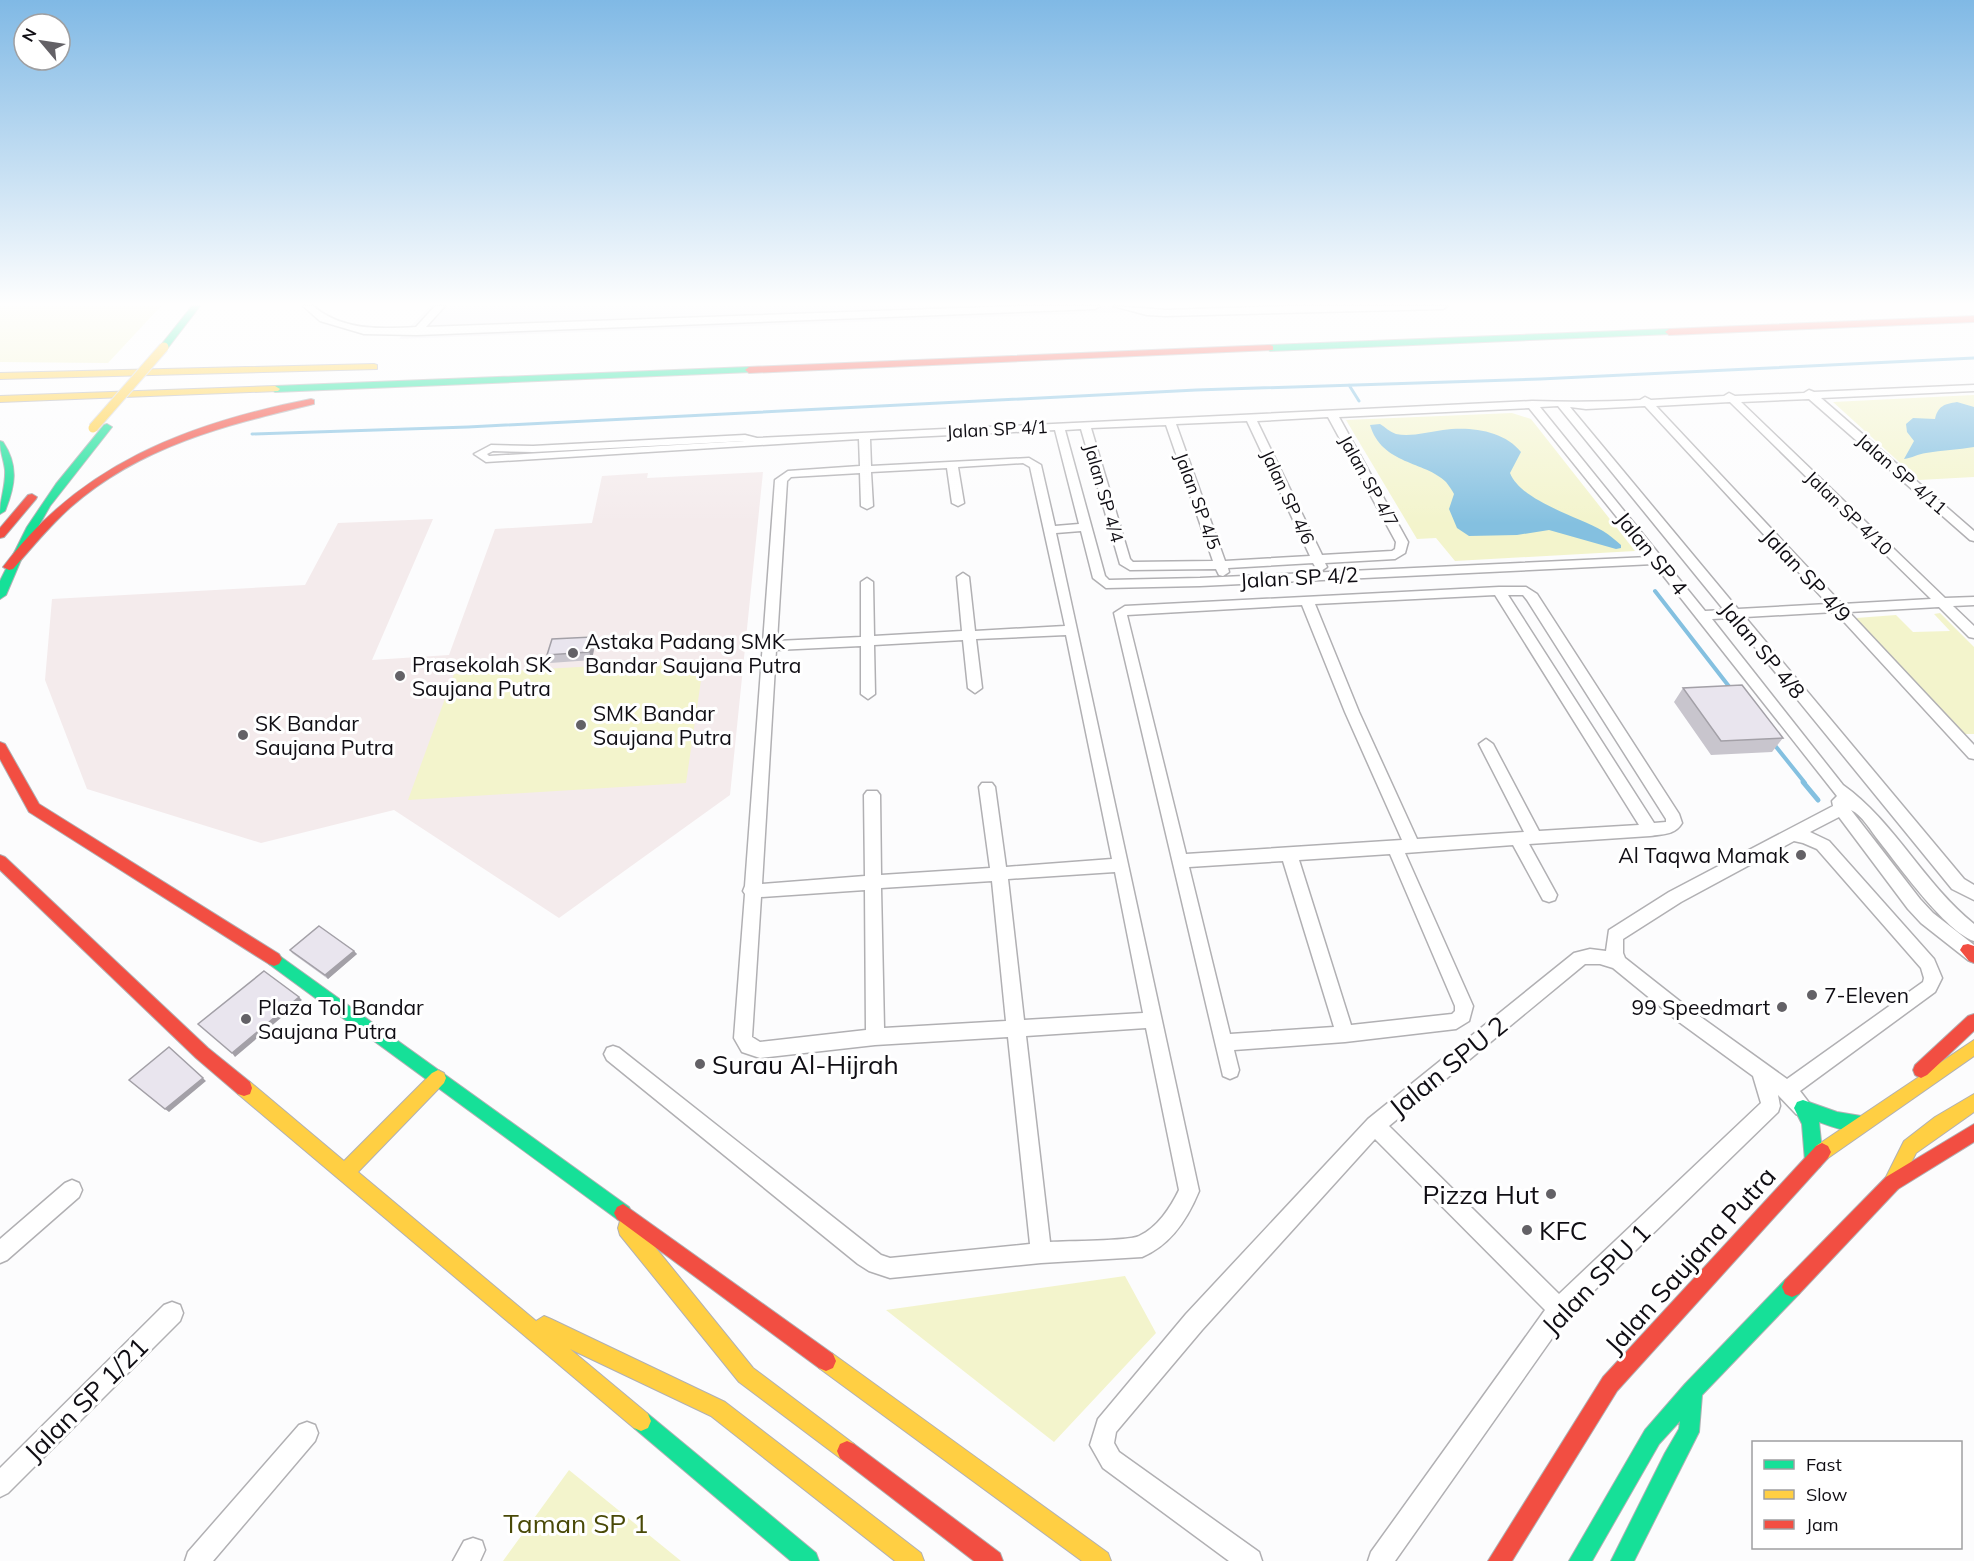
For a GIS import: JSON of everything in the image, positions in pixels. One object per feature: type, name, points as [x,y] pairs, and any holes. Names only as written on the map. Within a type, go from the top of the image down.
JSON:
[{"type":"main road","points":[[0,535],[136,379]]},
{"type":"main road","points":[[0,595],[21,540],[46,500],[150,379]]},
{"type":"main road","points":[[0,389],[272,379]]},
{"type":"main road","points":[[0,399],[548,379]]},
{"type":"main road","points":[[9,567],[52,520],[102,478],[157,448],[254,412],[321,400],[383,394],[598,379]]},
{"type":"main road","points":[[0,444],[9,453],[13,469],[10,488],[0,511]]},
{"type":"main road","points":[[0,747],[34,808],[269,956],[1100,1561]]},
{"type":"main road","points":[[0,861],[202,1053],[808,1561]]},
{"type":"main road","points":[[1875,1113],[1974,1021]]},
{"type":"main road","name":"Jalan Saujana Putra","points":[[1499,1561],[1610,1384],[1820,1153],[1974,1047]]},
{"type":"main road","points":[[346,1172],[438,1078]]},
{"type":"main road","points":[[1892,1183],[1910,1148],[1941,1123],[1974,1102]]},
{"type":"main road","points":[[1801,1107],[1837,1120],[1861,1123]]},
{"type":"main road","points":[[1801,1107],[1811,1123],[1814,1161]]},
{"type":"main road","points":[[1580,1561],[1652,1437],[1692,1391],[1892,1183],[1974,1132]]},
{"type":"main road","points":[[605,1201],[746,1375],[992,1561]]},
{"type":"main road","points":[[510,1309],[718,1409],[913,1561]]},
{"type":"main road","points":[[1622,1561],[1672,1460],[1689,1432],[1692,1391]]},
{"type":"street","name":"Jalan SP 4/1","points":[[1808,392],[1974,381]]},
{"type":"street","name":"Jalan SP 4/1","points":[[757,441],[746,438],[491,448],[480,454],[486,459],[744,445],[757,441],[1059,426],[1532,404],[1561,403],[1586,406],[1644,399],[1728,395],[1974,388]]},
{"type":"street","name":"Jalan SP 4/11","points":[[1808,392],[1974,537]]},
{"type":"street","name":"Jalan SP 4/10","points":[[1728,395],[1974,634]]},
{"type":"street","name":"Jalan SP 4/9","points":[[1644,399],[1971,748]]},
{"type":"street","name":"Jalan SP 4/8","points":[[1561,403],[1958,884],[1972,893]]},
{"type":"street","name":"Jalan SP 4","points":[[1532,404],[1838,789],[1914,904],[1927,918],[1973,949]]},
{"type":"street","points":[[1503,406],[1544,419]]},
{"type":"street","name":"Jalan SP 4/7","points":[[1317,560],[1395,555],[1401,550],[1402,542],[1332,414]]},
{"type":"street","name":"Jalan SP 4/6","points":[[1251,417],[1325,576]]},
{"type":"street","name":"Jalan SP 4/5","points":[[1170,421],[1225,580]]},
{"type":"street","name":"Jalan SP 4/4","points":[[1085,425],[1124,561],[1130,566],[1140,568],[1221,565]]},
{"type":"street","name":"Jalan SP 4/2","points":[[1059,426],[1099,578],[1106,584],[1200,582],[1658,560]]},
{"type":"street","points":[[864,436],[867,506]]},
{"type":"street","points":[[613,1054],[876,1264],[890,1268],[1041,1253],[1142,1247],[1164,1230],[1180,1210],[1189,1191],[1050,530],[1035,465],[1031,462],[865,469],[783,476],[769,646],[743,1038],[748,1046],[760,1050],[875,1037],[1153,1020]]},
{"type":"street","points":[[952,464],[958,503]]},
{"type":"street","points":[[1050,530],[1086,527]]},
{"type":"street","points":[[1221,565],[1317,560]]},
{"type":"street","points":[[963,577],[975,688]]},
{"type":"street","points":[[867,582],[868,694]]},
{"type":"street","points":[[1200,582],[1208,607]]},
{"type":"street","points":[[1181,861],[1650,830],[1670,827],[1674,824],[1674,818],[1526,591],[1514,589],[1307,602],[1125,610],[1120,613],[1230,1070]]},
{"type":"street","points":[[1499,591],[1650,830]]},
{"type":"street","points":[[1702,615],[1974,601]]},
{"type":"street","points":[[1307,602],[1404,846]]},
{"type":"street","points":[[769,646],[1071,630]]},
{"type":"street","points":[[1486,744],[1549,895]]},
{"type":"street","points":[[987,787],[999,874],[1041,1253]]},
{"type":"street","points":[[872,795],[875,1037]]},
{"type":"street","points":[[1801,1107],[1786,1090],[1619,963],[1614,954],[1615,935],[1675,897],[1848,805]]},
{"type":"street","points":[[1786,1090],[1929,987],[1933,978],[1928,964],[1823,845],[1806,837],[1792,835]]},
{"type":"street","name":"Jalan SPU 2","points":[[1224,1043],[1345,1034],[1456,1020],[1463,1015],[1464,1006],[1404,846]]},
{"type":"street","points":[[1289,854],[1345,1034]]},
{"type":"street","points":[[752,891],[1120,865]]},
{"type":"street","name":"Jalan SPU 2","points":[[1251,1561],[1111,1460],[1102,1445],[1106,1427],[1180,1340],[1375,1125],[1580,958],[1587,956],[1607,958],[1619,963]]},
{"type":"street","points":[[1760,1071],[1768,1089],[1771,1106],[1786,1103],[1801,1107]]},
{"type":"street","name":"Jalan SPU 1","points":[[1380,1561],[1560,1309],[1771,1106]]},
{"type":"street","points":[[1375,1125],[1560,1309]]},
{"type":"street","points":[[0,1253],[72,1190]]},
{"type":"street","name":"Jalan SP 1/21","points":[[0,1485],[172,1313]]},
{"type":"street","points":[[197,1561],[307,1433]]},
{"type":"shaded area","points":[[763,472],[730,795],[559,918],[394,810],[261,843],[87,789],[45,680],[52,599],[305,585],[338,523],[433,519],[372,660],[449,655],[495,529],[592,523],[602,476],[648,473],[647,478]]},
{"type":"green space","points":[[1974,395],[1974,477],[1919,480],[1833,402]]},
{"type":"green space","points":[[1512,413],[1531,419],[1635,551],[1455,561],[1436,538],[1417,539],[1346,420]]},
{"type":"green space","points":[[1940,613],[1974,647],[1974,734],[1965,734],[1856,618],[1896,615],[1913,632],[1950,631],[1934,614]]},
{"type":"green space","points":[[704,660],[686,783],[408,800],[454,674]]},
{"type":"green space","points":[[1125,1276],[1156,1333],[1054,1442],[886,1310]]},
{"type":"green space","name":"Taman SP 1","points":[[569,1470],[681,1561],[503,1561]]},
{"type":"water","points":[[1957,402],[1974,407],[1974,447],[1926,453],[1904,459],[1914,441],[1907,432],[1906,424],[1913,418],[1935,419],[1942,406]]},
{"type":"water","points":[[1380,424],[1402,435],[1474,429],[1505,439],[1521,452],[1510,473],[1516,483],[1537,500],[1606,533],[1621,545],[1621,548],[1616,549],[1549,530],[1517,535],[1469,536],[1457,528],[1449,509],[1454,494],[1446,482],[1437,475],[1405,461],[1384,448],[1370,425]]},
{"type":"building","points":[[592,637],[589,652],[547,655],[552,639]]},
{"type":"building","points":[[1742,685],[1783,738],[1721,741],[1683,688]]},
{"type":"building","points":[[319,926],[354,951],[325,975],[290,950]]},
{"type":"building","points":[[264,971],[299,997],[232,1053],[198,1024]]},
{"type":"building","points":[[169,1047],[203,1078],[165,1109],[129,1080]]},
{"type":"waterway","points":[[1349,385],[1543,379]]},
{"type":"waterway","points":[[252,434],[468,427],[1196,390],[1349,385]]},
{"type":"waterway","points":[[1349,385],[1359,401]]},
{"type":"waterway","points":[[1655,591],[1731,689]]},
{"type":"waterway","points":[[1773,743],[1805,783]]},
{"type":"waterway","points":[[1803,782],[1818,800]]},
{"type":"traffic: fast","points":[[275,389],[528,379]]},
{"type":"traffic: fast","points":[[0,595],[20,548],[45,506],[107,427]]},
{"type":"traffic: fast","points":[[0,444],[9,460],[10,469],[7,494],[0,511]]},
{"type":"traffic: fast","points":[[274,959],[623,1213]]},
{"type":"traffic: fast","points":[[1814,1161],[1811,1123],[1803,1108],[1837,1120],[1861,1123]]},
{"type":"traffic: fast","points":[[1580,1561],[1652,1437],[1692,1391],[1792,1287]]},
{"type":"traffic: fast","points":[[1622,1561],[1672,1460],[1689,1432],[1692,1391]]},
{"type":"traffic: fast","points":[[641,1421],[808,1561]]},
{"type":"traffic: slow","points":[[93,428],[136,379]]},
{"type":"traffic: slow","points":[[0,399],[275,389]]},
{"type":"traffic: slow","points":[[1822,1152],[1974,1047]]},
{"type":"traffic: slow","points":[[346,1172],[438,1078]]},
{"type":"traffic: slow","points":[[244,1088],[641,1421]]},
{"type":"traffic: slow","points":[[1892,1183],[1910,1147],[1941,1123],[1974,1102]]},
{"type":"traffic: slow","points":[[627,1228],[746,1375],[847,1451]]},
{"type":"traffic: slow","points":[[544,1326],[718,1409],[913,1561]]},
{"type":"traffic: slow","points":[[826,1361],[1100,1561]]},
{"type":"traffic: jam","points":[[9,567],[42,529],[69,503],[105,476],[132,460],[160,446],[219,424],[311,402]]},
{"type":"traffic: jam","points":[[0,535],[32,497]]},
{"type":"traffic: jam","points":[[0,747],[34,808],[274,959]]},
{"type":"traffic: jam","points":[[0,861],[202,1053],[244,1088]]},
{"type":"traffic: jam","points":[[1968,950],[1974,956]]},
{"type":"traffic: jam","points":[[1921,1070],[1974,1021]]},
{"type":"traffic: jam","points":[[1792,1287],[1892,1183],[1974,1132]]},
{"type":"traffic: jam","points":[[1499,1561],[1610,1384],[1822,1152]]},
{"type":"traffic: jam","points":[[623,1213],[826,1361]]},
{"type":"traffic: jam","points":[[847,1451],[992,1561]]},
{"type":"place","name":"Astaka Padang SMK Bandar Saujana Putra","points":[[573,653]]},
{"type":"place","name":"Prasekolah SK Saujana Putra","points":[[400,676]]},
{"type":"place","name":"SMK Bandar Saujana Putra","points":[[581,725]]},
{"type":"place","name":"SK Bandar Saujana Putra","points":[[243,735]]},
{"type":"place","name":"Al Taqwa Mamak","points":[[1801,855]]},
{"type":"place","name":"7-Eleven","points":[[1812,995]]},
{"type":"place","name":"99 Speedmart","points":[[1782,1007]]},
{"type":"place","name":"Plaza Tol Bandar Saujana Putra","points":[[246,1019]]},
{"type":"place","name":"Surau Al-Hijrah","points":[[700,1064]]},
{"type":"place","name":"Pizza Hut","points":[[1551,1194]]},
{"type":"place","name":"KFC","points":[[1527,1230]]}]
